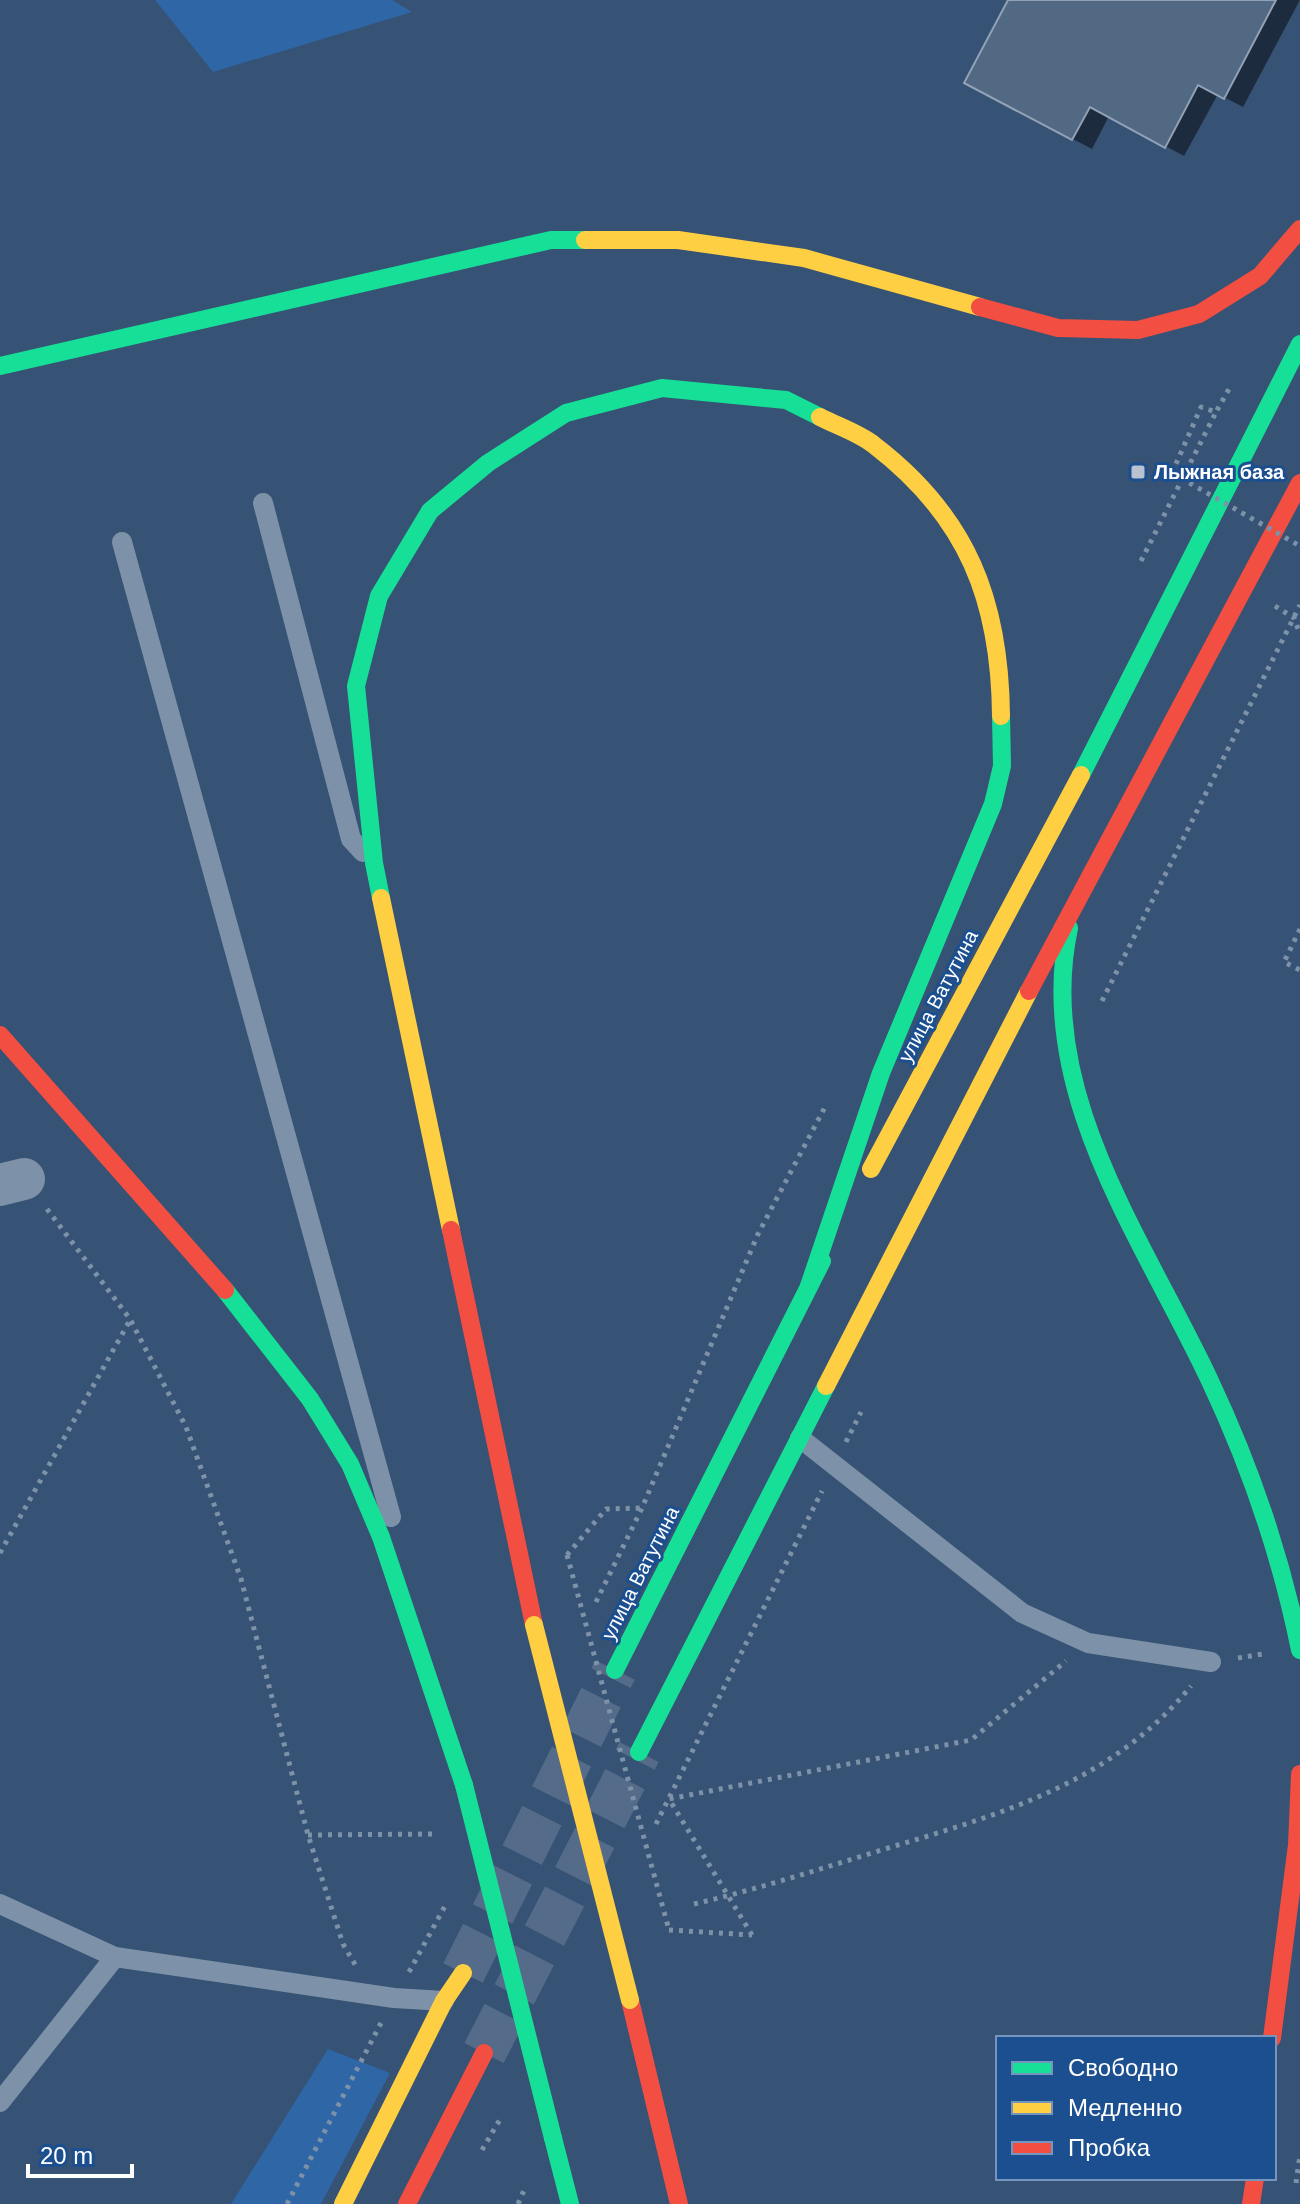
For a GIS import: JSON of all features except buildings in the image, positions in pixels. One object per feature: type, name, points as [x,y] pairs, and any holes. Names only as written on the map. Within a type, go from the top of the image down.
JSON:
[{"type":"main road","points":[[0,366],[551,240],[678,240],[804,258],[1058,328],[1138,330],[1199,314],[1260,276],[1300,229]]},
{"type":"main road","name":"улица Ватутина","points":[[615,1670],[809,1286],[1065,803],[1300,344]]},
{"type":"main road","points":[[679,2204],[534,1625],[374,863],[356,686],[379,596],[430,511],[501,455],[566,413],[662,388],[786,400],[873,444],[937,504],[971,555],[989,608],[1001,676],[1002,766],[993,804],[881,1073],[809,1286]]},
{"type":"main road","points":[[639,1752],[1080,890],[1300,483]]},
{"type":"main road","points":[[1080,890],[1064,947],[1070,1066],[1085,1126],[1251,1478],[1284,1567],[1300,1649]]},
{"type":"main road","points":[[0,1035],[207,1267],[310,1399],[350,1464],[381,1537],[464,1785],[570,2204]]},
{"type":"main road","points":[[1272,2036],[1297,1845],[1300,1774]]},
{"type":"main road","points":[[343,2204],[444,2001],[463,1973]]},
{"type":"main road","points":[[407,2204],[484,2053]]},
{"type":"main road","points":[[1251,2204],[1255,2180]]},
{"type":"lane","points":[[263,503],[351,839],[374,863]]},
{"type":"lane","points":[[122,542],[386,1491],[421,1650]]},
{"type":"lane","points":[[800,1438],[1022,1613],[1088,1643],[1211,1662]]},
{"type":"lane","points":[[0,1904],[115,1957],[394,1998],[444,2001]]},
{"type":"lane","points":[[0,2102],[115,1957]]},
{"type":"path","points":[[1201,407],[1172,473],[1300,546]]},
{"type":"path","points":[[1135,574],[1216,412]]},
{"type":"path","points":[[1268,602],[1294,618],[1300,634]]},
{"type":"path","points":[[1067,1034],[1092,1020],[1300,605]]},
{"type":"path","points":[[1300,929],[1284,962],[1300,970]]},
{"type":"path","points":[[12,1182],[130,1319],[186,1427],[241,1579],[308,1835],[343,1944],[361,1973],[394,1998]]},
{"type":"path","points":[[0,1553],[130,1319]]},
{"type":"path","points":[[656,1824],[863,1408]]},
{"type":"path","points":[[642,1508],[606,1509],[567,1555],[669,1930],[752,1935],[669,1799]]},
{"type":"path","points":[[669,1799],[971,1740],[1088,1643]]},
{"type":"path","points":[[694,1904],[970,1825],[1077,1781],[1166,1716],[1211,1662],[1300,1649]]},
{"type":"path","points":[[308,1835],[437,1834]]},
{"type":"path","points":[[287,2204],[445,1906]]},
{"type":"shaded area","points":[[155,0],[392,0],[412,12],[213,72]]},
{"type":"shaded area","points":[[328,2049],[390,2073],[321,2204],[231,2204]]},
{"type":"tunnel","points":[[463,1973],[615,1670]]},
{"type":"tunnel","points":[[484,2053],[639,1752]]},
{"type":"traffic: fast","points":[[0,366],[551,240],[585,240]]},
{"type":"traffic: fast","points":[[1081,775],[1300,344]]},
{"type":"traffic: fast","points":[[381,898],[374,863],[356,686],[379,596],[430,511],[488,463],[566,413],[662,388],[786,400],[820,417]]},
{"type":"traffic: fast","points":[[809,1286],[881,1073],[993,804],[1002,766],[1001,716]]},
{"type":"traffic: fast","points":[[1069,928],[1062,989],[1067,1048],[1081,1106],[1127,1219],[1184,1328],[1239,1447],[1274,1547],[1300,1650]]},
{"type":"traffic: fast","points":[[615,1670],[822,1261]]},
{"type":"traffic: fast","points":[[225,1290],[310,1399],[350,1464],[381,1537],[464,1785]]},
{"type":"traffic: fast","points":[[639,1752],[826,1386]]},
{"type":"traffic: fast","points":[[464,1785],[553,2138]]},
{"type":"traffic: fast","points":[[553,2138],[570,2204]]},
{"type":"traffic: slow","points":[[585,240],[678,240],[804,258],[980,307]]},
{"type":"traffic: slow","points":[[820,417],[874,445],[906,473],[955,532],[972,564],[985,599],[994,635],[1001,716]]},
{"type":"traffic: slow","points":[[871,1169],[1081,775]]},
{"type":"traffic: slow","points":[[381,898],[451,1230]]},
{"type":"traffic: slow","points":[[826,1386],[1029,991]]},
{"type":"traffic: slow","points":[[534,1625],[630,2000]]},
{"type":"traffic: slow","points":[[343,2204],[444,2001],[463,1973]]},
{"type":"traffic: jam","points":[[980,307],[1058,328],[1138,330],[1199,314],[1260,276],[1300,229]]},
{"type":"traffic: jam","points":[[1029,991],[1300,483]]},
{"type":"traffic: jam","points":[[0,1035],[225,1290]]},
{"type":"traffic: jam","points":[[451,1230],[534,1625]]},
{"type":"traffic: jam","points":[[1272,2036],[1297,1845],[1300,1774]]},
{"type":"traffic: jam","points":[[630,2000],[679,2204]]},
{"type":"traffic: jam","points":[[407,2204],[484,2053]]},
{"type":"traffic: jam","points":[[1251,2204],[1255,2180]]},
{"type":"place","name":"Лыжная база","points":[[1138,472]]}]
